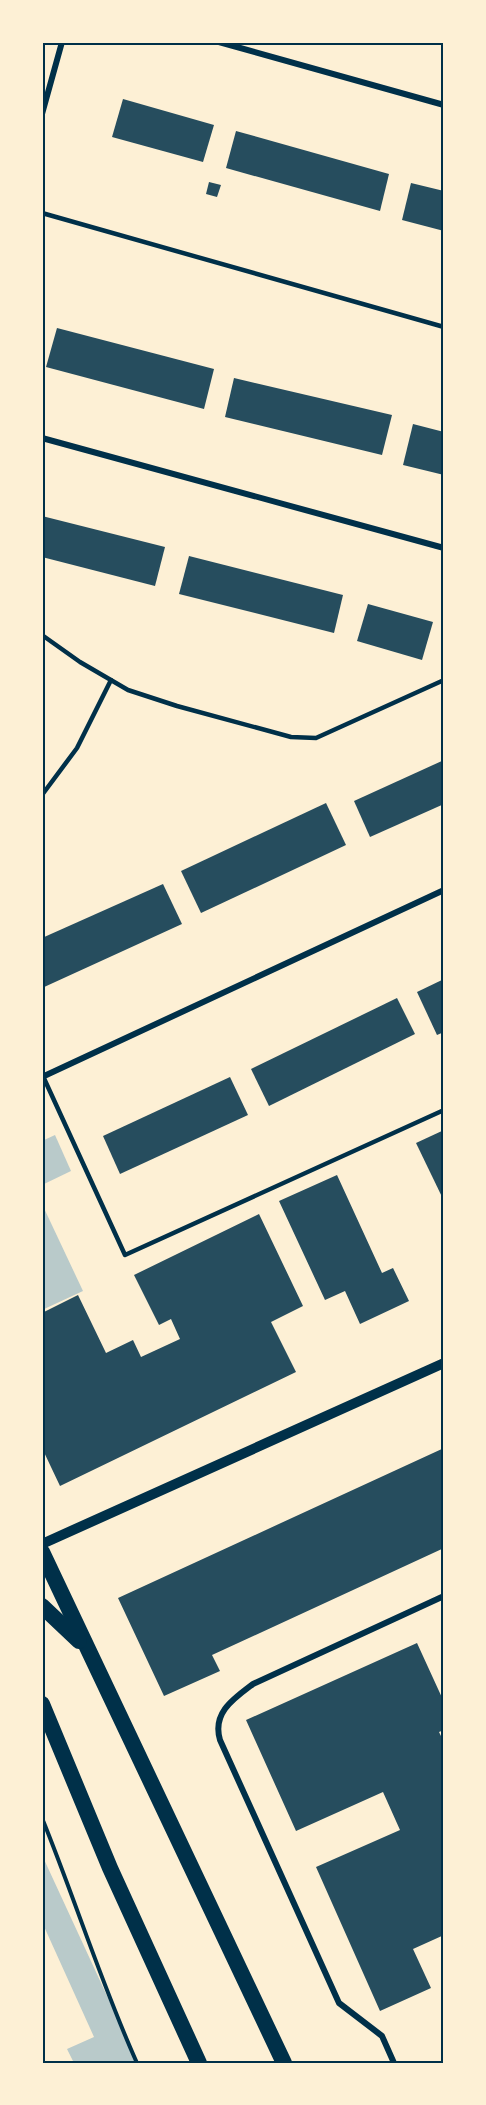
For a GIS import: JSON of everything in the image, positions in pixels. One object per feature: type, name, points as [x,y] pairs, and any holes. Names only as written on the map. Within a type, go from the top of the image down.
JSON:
[{"type":"highway","points":[[42,1552],[284,2063]]},
{"type":"highway","points":[[42,1606],[89,1650]]},
{"type":"highway","points":[[42,1704],[110,1868],[199,2063]]},
{"type":"street","points":[[42,114],[62,42]]},
{"type":"street","points":[[219,42],[444,105]]},
{"type":"street","points":[[42,438],[444,548]]},
{"type":"street","points":[[42,1076],[444,890]]},
{"type":"street","points":[[42,1544],[444,1363]]},
{"type":"street","points":[[394,2063],[382,2036],[339,2003],[216,1729],[219,1717],[234,1698],[253,1684],[444,1596]]},
{"type":"lane","points":[[42,213],[444,327]]},
{"type":"lane","points":[[42,635],[80,662],[128,690],[291,737],[316,738],[444,680]]},
{"type":"lane","points":[[42,795],[77,748],[111,680]]},
{"type":"lane","points":[[42,1076],[125,1255],[444,1110]]},
{"type":"path","points":[[42,1818],[67,1878],[123,2032],[137,2063]]},
{"type":"shaded area","points":[[55,1135],[71,1171],[42,1185],[42,1141]]},
{"type":"shaded area","points":[[42,1204],[83,1291],[42,1310]]},
{"type":"shaded area","points":[[42,1855],[138,2063],[74,2063],[67,2049],[94,2037],[42,1922]]},
{"type":"building","points":[[123,99],[214,125],[203,162],[112,137]]},
{"type":"building","points":[[236,131],[389,174],[380,211],[226,168]]},
{"type":"building","points":[[209,182],[221,185],[217,197],[206,194]]},
{"type":"building","points":[[411,183],[444,191],[444,231],[402,220]]},
{"type":"building","points":[[57,328],[214,369],[204,409],[46,367]]},
{"type":"building","points":[[234,378],[392,415],[382,455],[225,417]]},
{"type":"building","points":[[413,424],[444,432],[444,475],[403,465]]},
{"type":"building","points":[[42,516],[165,547],[155,586],[42,557]]},
{"type":"building","points":[[189,556],[343,595],[334,633],[179,594]]},
{"type":"building","points":[[368,604],[433,622],[422,660],[357,641]]},
{"type":"building","points":[[444,760],[444,804],[370,837],[354,801]]},
{"type":"building","points":[[326,803],[346,845],[201,913],[181,871]]},
{"type":"building","points":[[163,884],[182,924],[42,988],[42,938]]},
{"type":"building","points":[[444,979],[444,1032],[437,1035],[417,992]]},
{"type":"building","points":[[397,998],[415,1034],[269,1106],[251,1069]]},
{"type":"building","points":[[230,1077],[248,1115],[120,1174],[103,1136]]},
{"type":"building","points":[[444,1130],[444,1201],[416,1143]]},
{"type":"building","points":[[337,1175],[382,1273],[393,1268],[409,1301],[360,1324],[345,1291],[325,1300],[279,1201]]},
{"type":"building","points":[[259,1214],[303,1306],[271,1322],[296,1372],[60,1486],[42,1448],[42,1313],[78,1295],[106,1353],[133,1340],[141,1357],[180,1339],[171,1319],[159,1325],[134,1275]]},
{"type":"building","points":[[444,1448],[444,1548],[212,1655],[220,1671],[164,1696],[118,1598]]},
{"type":"building","points":[[417,1643],[444,1702],[444,1730],[439,1732],[444,1742],[444,1935],[413,1949],[431,1988],[380,2011],[316,1867],[400,1830],[383,1792],[296,1831],[246,1720]]}]
